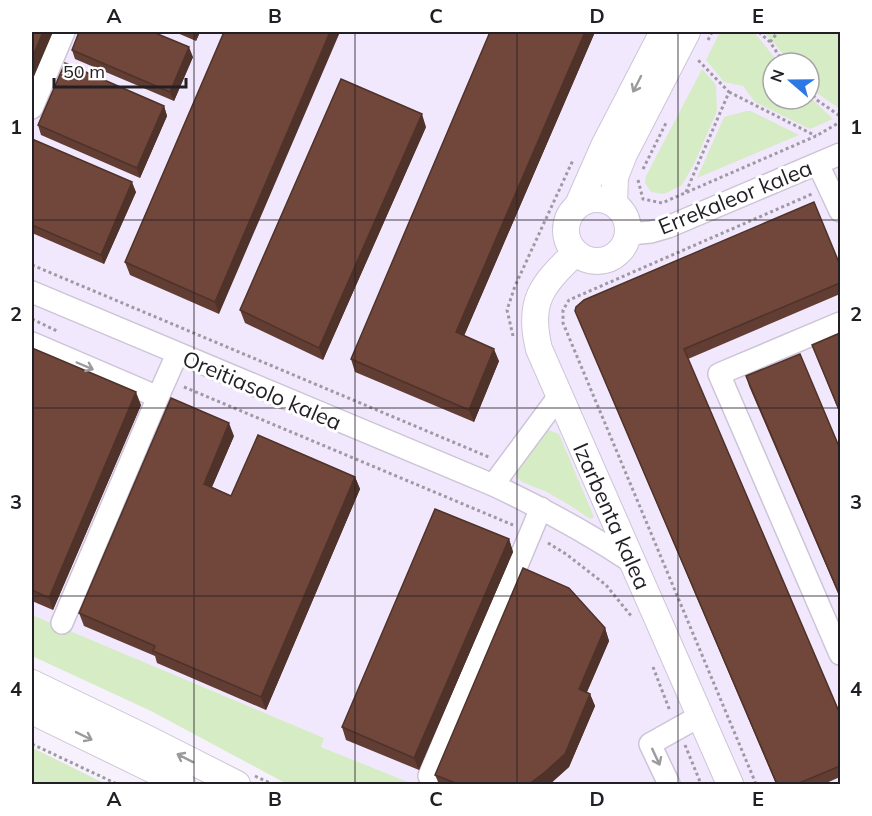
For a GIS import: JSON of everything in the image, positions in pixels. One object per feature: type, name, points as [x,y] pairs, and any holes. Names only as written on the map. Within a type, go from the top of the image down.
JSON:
[{"type":"main road","points":[[578,205],[594,199],[602,199],[614,203],[622,212],[627,222],[628,234],[624,247],[614,257],[601,262],[587,260],[575,253],[566,234],[566,223],[578,205],[604,146],[663,32]]},
{"type":"main road","points":[[614,203],[615,177],[624,154],[698,36]]},
{"type":"main road","name":"Izarbenta kalea","points":[[575,253],[549,278],[538,297],[534,330],[539,349],[730,784]]},
{"type":"main road","points":[[32,683],[237,784]]},
{"type":"main road","points":[[32,711],[182,784]]},
{"type":"street","points":[[32,108],[64,32]]},
{"type":"street","name":"Errekaleor kalea","points":[[628,234],[651,232],[668,227],[840,154]]},
{"type":"street","points":[[818,164],[840,211]]},
{"type":"street","name":"Oreitiasolo kalea","points":[[32,292],[493,485],[588,534],[633,563]]},
{"type":"street","points":[[840,323],[719,374],[840,654]]},
{"type":"street","points":[[32,343],[162,388]]},
{"type":"street","points":[[62,623],[177,354]]},
{"type":"street","points":[[493,485],[559,396]]},
{"type":"street","points":[[429,777],[541,508]]},
{"type":"street","points":[[669,784],[650,744],[700,716]]},
{"type":"path","points":[[698,36],[712,32]]},
{"type":"path","points":[[759,32],[776,51]]},
{"type":"path","points":[[770,42],[778,32]]},
{"type":"path","points":[[693,70],[698,60],[729,92],[816,136]]},
{"type":"path","points":[[686,192],[729,92]]},
{"type":"path","points":[[821,103],[840,116]]},
{"type":"path","points":[[671,113],[637,181],[643,199],[662,203],[816,136],[840,122]]},
{"type":"path","points":[[514,340],[507,310],[512,294],[563,178],[577,153]]},
{"type":"path","points":[[756,784],[563,323],[563,310],[569,300],[829,187]]},
{"type":"path","points":[[32,265],[496,460]]},
{"type":"path","points":[[32,319],[63,333]]},
{"type":"path","points":[[162,388],[531,533],[566,554],[606,585],[637,623]]},
{"type":"path","points":[[653,666],[701,784]]},
{"type":"path","points":[[32,744],[117,784]]},
{"type":"shaded area","points":[[32,32],[764,32],[781,51],[761,51],[761,111],[821,111],[821,96],[840,109],[840,784],[413,784],[321,747],[324,738],[32,615]]},
{"type":"green space","points":[[720,32],[754,32],[769,51],[761,51],[761,105],[755,102],[743,86],[724,82],[706,60]]},
{"type":"green space","points":[[764,32],[840,32],[840,109],[821,96],[821,51],[781,51]]},
{"type":"green space","points":[[702,69],[716,85],[717,111],[695,162],[682,185],[664,194],[651,192],[645,183],[646,176]]},
{"type":"green space","points":[[821,108],[833,119],[810,129],[773,111],[821,111]]},
{"type":"green space","points":[[751,111],[799,135],[697,178],[724,117]]},
{"type":"green space","points":[[549,430],[559,434],[594,517],[590,519],[547,492],[522,482],[517,477],[516,469],[541,435]]},
{"type":"green space","points":[[32,615],[324,738],[321,747],[413,784],[287,784],[151,711],[32,656]]},
{"type":"green space","points":[[32,747],[35,749],[106,784],[32,784]]},
{"type":"building","points":[[32,32],[43,32],[32,58]]},
{"type":"building","points":[[79,32],[153,32],[189,47],[170,92],[72,50]]},
{"type":"building","points":[[224,32],[330,32],[215,302],[125,262]]},
{"type":"building","points":[[490,32],[585,32],[456,332],[494,349],[469,410],[351,359]]},
{"type":"building","points":[[65,63],[164,106],[137,168],[38,125]]},
{"type":"building","points":[[341,79],[422,114],[319,348],[240,310]]},
{"type":"building","points":[[32,139],[132,182],[101,255],[32,225]]},
{"type":"building","points":[[814,202],[840,265],[840,283],[684,349],[840,714],[840,766],[797,784],[777,784],[575,311],[584,300]]},
{"type":"building","points":[[840,333],[840,412],[812,345]]},
{"type":"building","points":[[32,348],[136,392],[49,598],[32,590]]},
{"type":"building","points":[[800,354],[840,449],[840,596],[746,376]]},
{"type":"building","points":[[171,398],[229,423],[204,484],[231,496],[258,435],[355,477],[261,697],[153,651],[155,646],[79,613]]},
{"type":"building","points":[[435,509],[509,539],[414,758],[342,727]]},
{"type":"building","points":[[523,568],[569,588],[605,628],[579,689],[590,694],[565,754],[529,784],[458,784],[435,775]]}]
